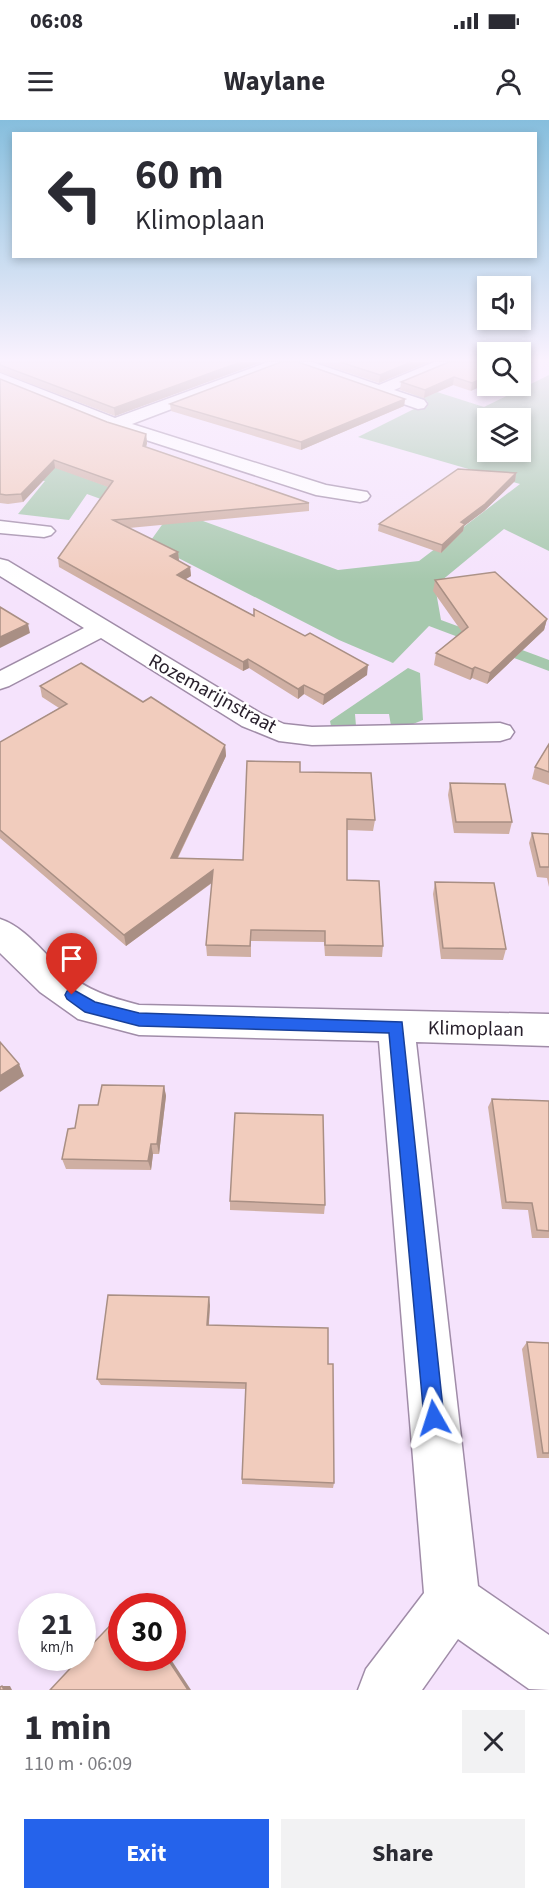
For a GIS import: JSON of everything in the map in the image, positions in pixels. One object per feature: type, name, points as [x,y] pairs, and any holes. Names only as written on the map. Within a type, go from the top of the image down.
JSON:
[{"type":"street","points":[[150,435],[322,491],[360,496]]},
{"type":"street","points":[[0,551],[9,528],[44,531]]},
{"type":"street","name":"Rozemarijnstraat","points":[[0,566],[252,720],[279,732],[312,736],[500,732]]},
{"type":"street","points":[[0,681],[101,629]]},
{"type":"street","points":[[435,708],[440,735]]},
{"type":"street","name":"Klimoplaan","points":[[0,932],[53,982],[91,1008],[139,1020],[549,1030]]},
{"type":"street","points":[[387,1690],[452,1601],[396,1027]]},
{"type":"street","points":[[452,1601],[549,1669]]},
{"type":"green space","points":[[477,435],[477,462],[531,462],[531,435],[549,435],[549,551],[504,529],[435,586],[441,620],[549,660],[549,671],[429,626],[393,663],[339,640],[149,543],[164,522],[87,494],[69,520],[18,514],[45,481],[0,476],[0,449],[338,570],[419,561],[520,484],[358,437]]},
{"type":"green space","points":[[408,668],[420,673],[423,720],[408,726],[391,726],[389,714],[355,714],[356,726],[331,726],[330,721]]},
{"type":"building","points":[[0,435],[146,435],[143,446],[309,503],[113,520],[178,552],[170,556],[190,567],[177,575],[254,616],[254,609],[305,636],[310,633],[368,665],[324,695],[304,685],[298,689],[248,659],[243,662],[58,558],[113,481],[54,460],[21,494],[0,494]]},
{"type":"building","points":[[278,435],[317,435],[301,442]]},
{"type":"building","points":[[458,469],[516,473],[485,504],[461,522],[465,524],[442,545],[379,524]]},
{"type":"building","points":[[495,572],[547,619],[490,673],[475,667],[472,669],[436,653],[468,627],[435,580]]},
{"type":"building","points":[[0,607],[28,624],[0,637]]},
{"type":"building","points":[[81,663],[143,702],[151,697],[225,745],[171,858],[243,860],[247,761],[300,762],[300,772],[371,773],[375,820],[347,819],[347,880],[379,881],[383,946],[325,945],[325,931],[251,930],[250,946],[206,945],[213,870],[124,935],[0,830],[0,742],[67,704],[40,686]]},
{"type":"building","points":[[549,744],[549,772],[535,767]]},
{"type":"building","points":[[450,783],[505,784],[512,822],[456,822]]},
{"type":"building","points":[[532,833],[549,834],[549,867],[540,867]]},
{"type":"building","points":[[435,882],[494,883],[506,949],[443,948]]},
{"type":"building","points":[[0,1042],[19,1064],[0,1076]]},
{"type":"building","points":[[102,1085],[164,1086],[157,1144],[151,1144],[148,1161],[62,1159],[68,1129],[75,1128],[79,1105],[98,1105]]},
{"type":"building","points":[[492,1099],[549,1101],[549,1231],[537,1230],[532,1203],[506,1202]]},
{"type":"building","points":[[235,1113],[323,1115],[325,1205],[230,1201]]},
{"type":"building","points":[[108,1295],[209,1297],[207,1325],[328,1328],[328,1364],[333,1364],[334,1483],[242,1479],[246,1383],[97,1379]]},
{"type":"building","points":[[527,1342],[549,1343],[549,1453],[543,1453]]},
{"type":"building","points":[[108,1628],[108,1671],[176,1671],[188,1690],[50,1690],[68,1671],[96,1671],[96,1640]]},
{"type":"route","points":[[72,995],[91,1008],[139,1020],[396,1027],[434,1418]]}]
